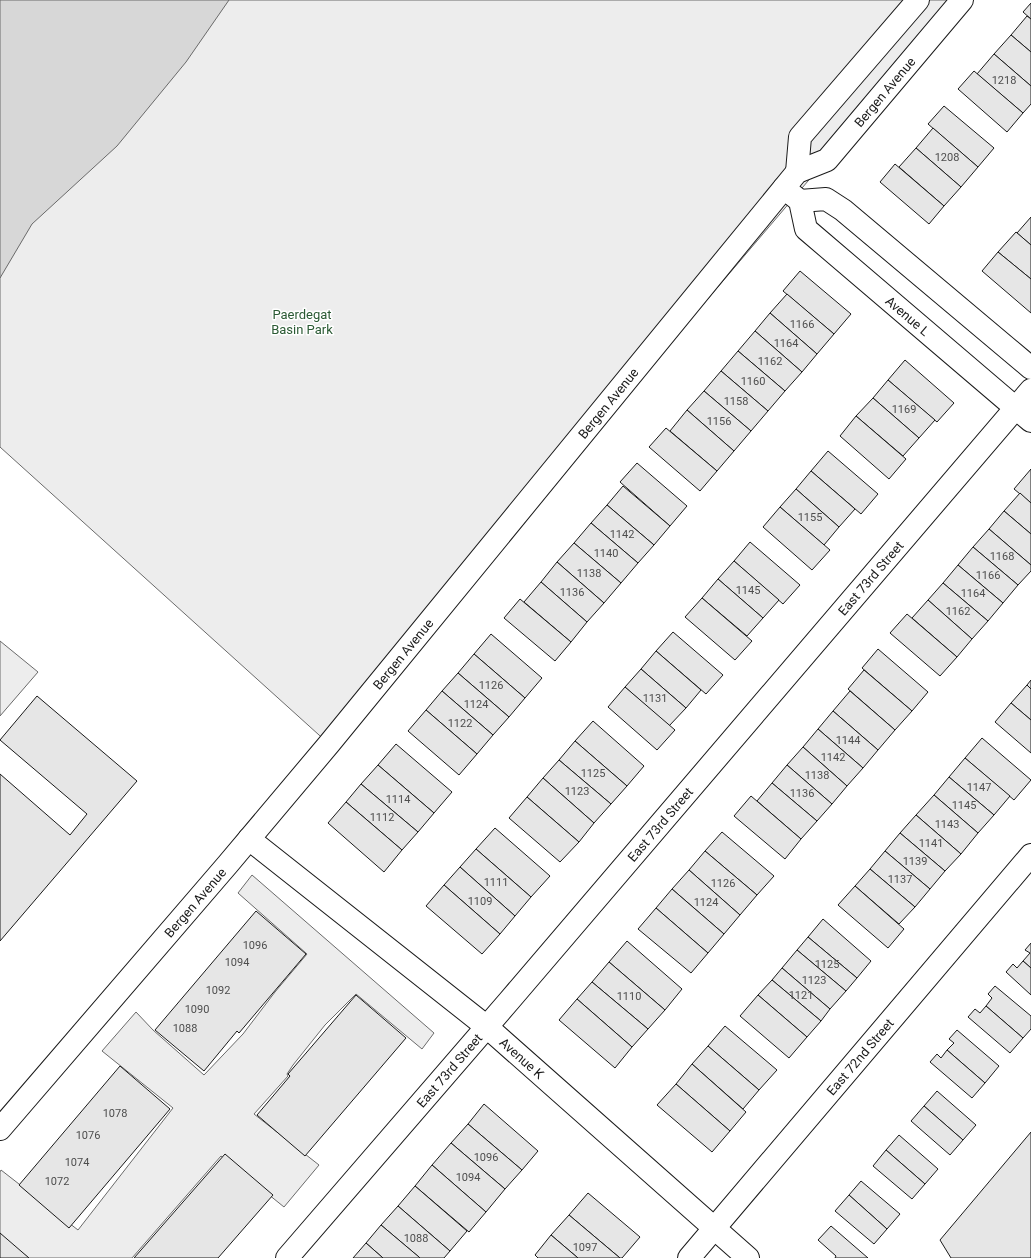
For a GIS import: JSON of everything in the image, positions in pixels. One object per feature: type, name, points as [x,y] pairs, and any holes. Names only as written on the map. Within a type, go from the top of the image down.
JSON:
[{"type":"street","points":[[798,172],[800,137],[918,0]]},
{"type":"street","name":"Bergen Avenue","points":[[0,1129],[249,839],[792,195],[798,172],[827,160],[962,0]]},
{"type":"street","points":[[792,195],[826,198],[843,210],[1031,368]]},
{"type":"street","name":"Avenue L","points":[[792,195],[806,229],[1023,415]]},
{"type":"street","name":"East 73rd Street","points":[[287,1258],[487,1027],[1023,415],[1031,390]]},
{"type":"street","name":"Avenue K","points":[[249,839],[487,1027],[715,1227],[748,1258]]},
{"type":"street","name":"East 72nd Street","points":[[689,1258],[1031,855]]},
{"type":"shaded area","points":[[0,0],[229,0],[186,62],[117,146],[32,224],[0,278]]},
{"type":"shaded area","name":"Paerdegat Basin Park","points":[[191,0],[962,0],[329,744],[0,447],[0,222]]},
{"type":"shaded area","points":[[0,641],[38,672],[0,716]]},
{"type":"shaded area","points":[[252,875],[434,1033],[422,1049],[356,994],[325,1025],[293,1065],[287,1074],[288,1076],[254,1114],[319,1165],[284,1207],[221,1156],[132,1258],[29,1258],[0,1236],[1,1170],[78,1230],[173,1108],[102,1051],[136,1012],[153,1030],[204,1075],[243,1034],[275,992],[307,954],[238,893]]},
{"type":"building","points":[[1031,3],[1031,19],[1023,12]]},
{"type":"building","points":[[1027,16],[1031,19],[1031,52],[1011,35]]},
{"type":"building","points":[[1011,35],[1031,52],[1031,86],[994,54]]},
{"type":"building","points":[[994,54],[1031,86],[1031,104],[1023,113],[977,74]]},
{"type":"building","points":[[974,71],[1023,113],[1007,132],[958,89]]},
{"type":"building","points":[[944,106],[994,148],[978,167],[928,124]]},
{"type":"building","points":[[933,128],[978,167],[961,187],[916,148]]},
{"type":"building","points":[[916,148],[961,187],[944,206],[899,167]]},
{"type":"building","points":[[895,164],[944,206],[929,224],[880,182]]},
{"type":"building","points":[[1031,217],[1031,245],[1017,233]]},
{"type":"building","points":[[1016,232],[1031,245],[1031,279],[998,252]]},
{"type":"building","points":[[998,252],[1031,279],[1031,313],[982,271]]},
{"type":"building","points":[[800,271],[851,314],[834,334],[783,291]]},
{"type":"building","points":[[787,294],[834,334],[817,354],[770,313]]},
{"type":"building","points":[[770,313],[817,354],[802,372],[755,331]]},
{"type":"building","points":[[755,331],[802,372],[785,391],[738,351]]},
{"type":"building","points":[[738,351],[785,391],[768,411],[721,371]]},
{"type":"building","points":[[905,360],[954,403],[937,422],[888,380]]},
{"type":"building","points":[[721,371],[768,411],[751,431],[704,391]]},
{"type":"building","points":[[888,380],[935,420],[919,438],[873,398]]},
{"type":"building","points":[[704,391],[751,431],[734,451],[687,410]]},
{"type":"building","points":[[873,398],[919,438],[903,456],[856,416]]},
{"type":"building","points":[[687,410],[734,451],[717,471],[670,431]]},
{"type":"building","points":[[856,416],[906,459],[889,479],[840,436]]},
{"type":"building","points":[[666,428],[717,471],[700,491],[649,447]]},
{"type":"building","points":[[828,451],[878,494],[861,514],[811,471]]},
{"type":"building","points":[[637,463],[687,506],[670,526],[620,482]]},
{"type":"building","points":[[1031,469],[1031,503],[1014,489]]},
{"type":"building","points":[[811,471],[855,509],[839,527],[796,489]]},
{"type":"building","points":[[623,486],[670,526],[654,545],[607,505]]},
{"type":"building","points":[[796,489],[839,527],[824,545],[780,507]]},
{"type":"building","points":[[1020,493],[1031,503],[1031,534],[1004,511]]},
{"type":"building","points":[[607,505],[654,545],[638,563],[591,523]]},
{"type":"building","points":[[780,507],[830,550],[812,570],[763,527]]},
{"type":"building","points":[[1004,511],[1031,534],[1031,565],[989,529]]},
{"type":"building","points":[[591,523],[638,563],[621,583],[574,543]]},
{"type":"building","points":[[989,529],[1031,565],[1031,571],[1018,585],[973,547]]},
{"type":"building","points":[[750,542],[800,585],[783,604],[734,561]]},
{"type":"building","points":[[574,543],[621,583],[604,603],[557,562]]},
{"type":"building","points":[[973,547],[1018,585],[1003,603],[958,565]]},
{"type":"building","points":[[734,561],[779,600],[763,618],[718,579]]},
{"type":"building","points":[[557,562],[604,603],[587,622],[541,582]]},
{"type":"building","points":[[958,565],[1003,603],[988,621],[943,583]]},
{"type":"building","points":[[718,579],[763,618],[747,636],[702,598]]},
{"type":"building","points":[[541,582],[587,622],[571,642],[524,602]]},
{"type":"building","points":[[943,583],[988,621],[972,639],[928,600]]},
{"type":"building","points":[[702,598],[752,641],[735,660],[685,617]]},
{"type":"building","points":[[520,599],[571,642],[555,661],[504,618]]},
{"type":"building","points":[[928,600],[972,639],[957,657],[912,618]]},
{"type":"building","points":[[907,614],[957,657],[940,676],[890,633]]},
{"type":"building","points":[[673,632],[723,675],[706,694],[656,651]]},
{"type":"building","points":[[491,634],[542,678],[525,698],[474,654]]},
{"type":"building","points":[[878,649],[928,692],[912,711],[862,668]]},
{"type":"building","points":[[656,651],[701,690],[686,708],[641,669]]},
{"type":"building","points":[[474,654],[525,698],[509,717],[458,673]]},
{"type":"building","points":[[641,669],[686,708],[669,726],[625,687]]},
{"type":"building","points":[[864,670],[912,711],[895,730],[848,689]]},
{"type":"building","points":[[458,673],[509,717],[493,735],[442,691]]},
{"type":"building","points":[[1031,680],[1031,689],[1027,685]]},
{"type":"building","points":[[1027,685],[1031,689],[1031,720],[1011,703]]},
{"type":"building","points":[[625,687],[675,730],[657,750],[608,707]]},
{"type":"building","points":[[442,691],[493,735],[477,754],[426,710]]},
{"type":"building","points":[[850,691],[895,730],[878,750],[833,711]]},
{"type":"building","points":[[37,696],[137,781],[0,941],[0,774],[70,835],[87,814],[0,740]]},
{"type":"building","points":[[1011,703],[1031,720],[1031,753],[995,722]]},
{"type":"building","points":[[426,710],[477,754],[459,775],[408,731]]},
{"type":"building","points":[[833,711],[878,750],[863,768],[818,729]]},
{"type":"building","points":[[593,721],[644,766],[627,786],[575,741]]},
{"type":"building","points":[[818,729],[863,768],[847,786],[803,747]]},
{"type":"building","points":[[982,738],[1031,780],[1014,800],[965,758]]},
{"type":"building","points":[[575,741],[627,786],[611,804],[559,760]]},
{"type":"building","points":[[396,744],[452,792],[434,813],[378,765]]},
{"type":"building","points":[[803,747],[847,786],[832,804],[787,765]]},
{"type":"building","points":[[965,758],[1010,796],[994,815],[949,777]]},
{"type":"building","points":[[559,760],[611,804],[594,823],[543,778]]},
{"type":"building","points":[[378,765],[434,813],[418,832],[361,784]]},
{"type":"building","points":[[787,765],[832,804],[817,821],[772,783]]},
{"type":"building","points":[[949,777],[994,815],[978,833],[934,795]]},
{"type":"building","points":[[543,778],[594,823],[579,842],[527,797]]},
{"type":"building","points":[[772,783],[817,821],[801,839],[757,801]]},
{"type":"building","points":[[361,784],[418,832],[402,850],[346,802]]},
{"type":"building","points":[[934,795],[978,833],[961,854],[916,815]]},
{"type":"building","points":[[751,796],[801,839],[785,859],[734,816]]},
{"type":"building","points":[[527,797],[579,842],[560,862],[509,818]]},
{"type":"building","points":[[346,802],[402,850],[384,872],[328,823]]},
{"type":"building","points":[[916,815],[961,854],[945,871],[900,833]]},
{"type":"building","points":[[495,828],[550,876],[531,897],[476,849]]},
{"type":"building","points":[[722,832],[774,876],[757,895],[705,851]]},
{"type":"building","points":[[900,833],[945,871],[930,889],[885,851]]},
{"type":"building","points":[[476,849],[531,897],[515,916],[460,867]]},
{"type":"building","points":[[705,851],[757,895],[740,915],[689,870]]},
{"type":"building","points":[[885,851],[930,889],[915,907],[870,869]]},
{"type":"building","points":[[460,867],[515,916],[500,934],[444,885]]},
{"type":"building","points":[[870,869],[915,907],[899,924],[855,886]]},
{"type":"building","points":[[689,870],[740,915],[724,934],[672,889]]},
{"type":"building","points":[[444,885],[500,934],[482,954],[426,906]]},
{"type":"building","points":[[855,886],[904,929],[888,948],[838,905]]},
{"type":"building","points":[[672,889],[724,934],[708,953],[656,908]]},
{"type":"building","points":[[656,908],[708,953],[691,973],[638,929]]},
{"type":"building","points":[[256,911],[306,954],[239,1033],[237,1031],[204,1071],[155,1030]]},
{"type":"building","points":[[823,919],[871,961],[857,978],[808,937]]},
{"type":"building","points":[[808,937],[857,978],[846,991],[797,950]]},
{"type":"building","points":[[627,941],[682,989],[665,1010],[609,962]]},
{"type":"building","points":[[1031,943],[1031,968],[1023,961],[1030,953],[1025,950]]},
{"type":"building","points":[[797,950],[846,991],[830,1009],[782,968]]},
{"type":"building","points":[[1023,961],[1031,968],[1031,995],[1006,972],[1013,964],[1017,968]]},
{"type":"building","points":[[609,962],[665,1010],[648,1029],[592,982]]},
{"type":"building","points":[[782,968],[830,1009],[821,1021],[772,980]]},
{"type":"building","points":[[772,980],[821,1021],[807,1037],[758,995]]},
{"type":"building","points":[[592,982],[648,1029],[632,1047],[577,999]]},
{"type":"building","points":[[995,986],[1031,1016],[1031,1029],[1023,1038],[986,1006],[992,998],[988,994]]},
{"type":"building","points":[[356,995],[406,1038],[305,1156],[257,1115],[290,1076],[288,1074]]},
{"type":"building","points":[[758,995],[807,1037],[789,1058],[740,1016]]},
{"type":"building","points":[[577,999],[632,1047],[615,1068],[559,1020]]},
{"type":"building","points":[[986,1006],[1023,1038],[1010,1053],[968,1017],[975,1009],[980,1013]]},
{"type":"building","points":[[725,1026],[777,1070],[759,1090],[708,1046]]},
{"type":"building","points":[[957,1030],[999,1066],[985,1083],[947,1050],[954,1043],[949,1039]]},
{"type":"building","points":[[708,1046],[759,1090],[743,1109],[692,1064]]},
{"type":"building","points":[[947,1050],[985,1083],[972,1098],[930,1062],[937,1054],[941,1058]]},
{"type":"building","points":[[692,1064],[746,1112],[730,1131],[676,1084]]},
{"type":"building","points":[[120,1066],[170,1109],[69,1228],[19,1185]]},
{"type":"building","points":[[676,1084],[730,1131],[712,1152],[657,1105]]},
{"type":"building","points":[[937,1091],[976,1125],[963,1140],[924,1106]]},
{"type":"building","points":[[484,1104],[538,1151],[522,1170],[468,1124]]},
{"type":"building","points":[[924,1106],[963,1140],[950,1155],[911,1121]]},
{"type":"building","points":[[468,1124],[522,1170],[505,1189],[451,1143]]},
{"type":"building","points":[[1031,1132],[1031,1258],[951,1258],[940,1240]]},
{"type":"building","points":[[899,1135],[938,1169],[925,1184],[886,1150]]},
{"type":"building","points":[[451,1143],[505,1189],[486,1212],[432,1165]]},
{"type":"building","points":[[886,1150],[925,1184],[912,1199],[873,1166]]},
{"type":"building","points":[[225,1154],[273,1195],[218,1258],[134,1258]]},
{"type":"building","points":[[432,1165],[486,1212],[469,1232],[415,1186]]},
{"type":"building","points":[[861,1181],[900,1214],[887,1229],[849,1195]]},
{"type":"building","points":[[415,1186],[467,1231],[450,1251],[398,1206]]},
{"type":"building","points":[[588,1193],[640,1237],[622,1258],[620,1258],[569,1215]]},
{"type":"building","points":[[849,1195],[887,1229],[874,1244],[835,1211]]},
{"type":"building","points":[[398,1206],[450,1251],[444,1258],[420,1258],[381,1225]]},
{"type":"building","points":[[569,1215],[620,1258],[578,1258],[551,1235]]},
{"type":"building","points":[[381,1225],[420,1258],[383,1258],[366,1243]]},
{"type":"building","points":[[831,1226],[868,1258],[835,1258],[836,1256],[818,1240]]},
{"type":"building","points":[[0,1233],[29,1258],[0,1258]]},
{"type":"building","points":[[551,1235],[578,1258],[538,1258],[535,1255]]},
{"type":"building","points":[[366,1243],[383,1258],[353,1258]]}]
